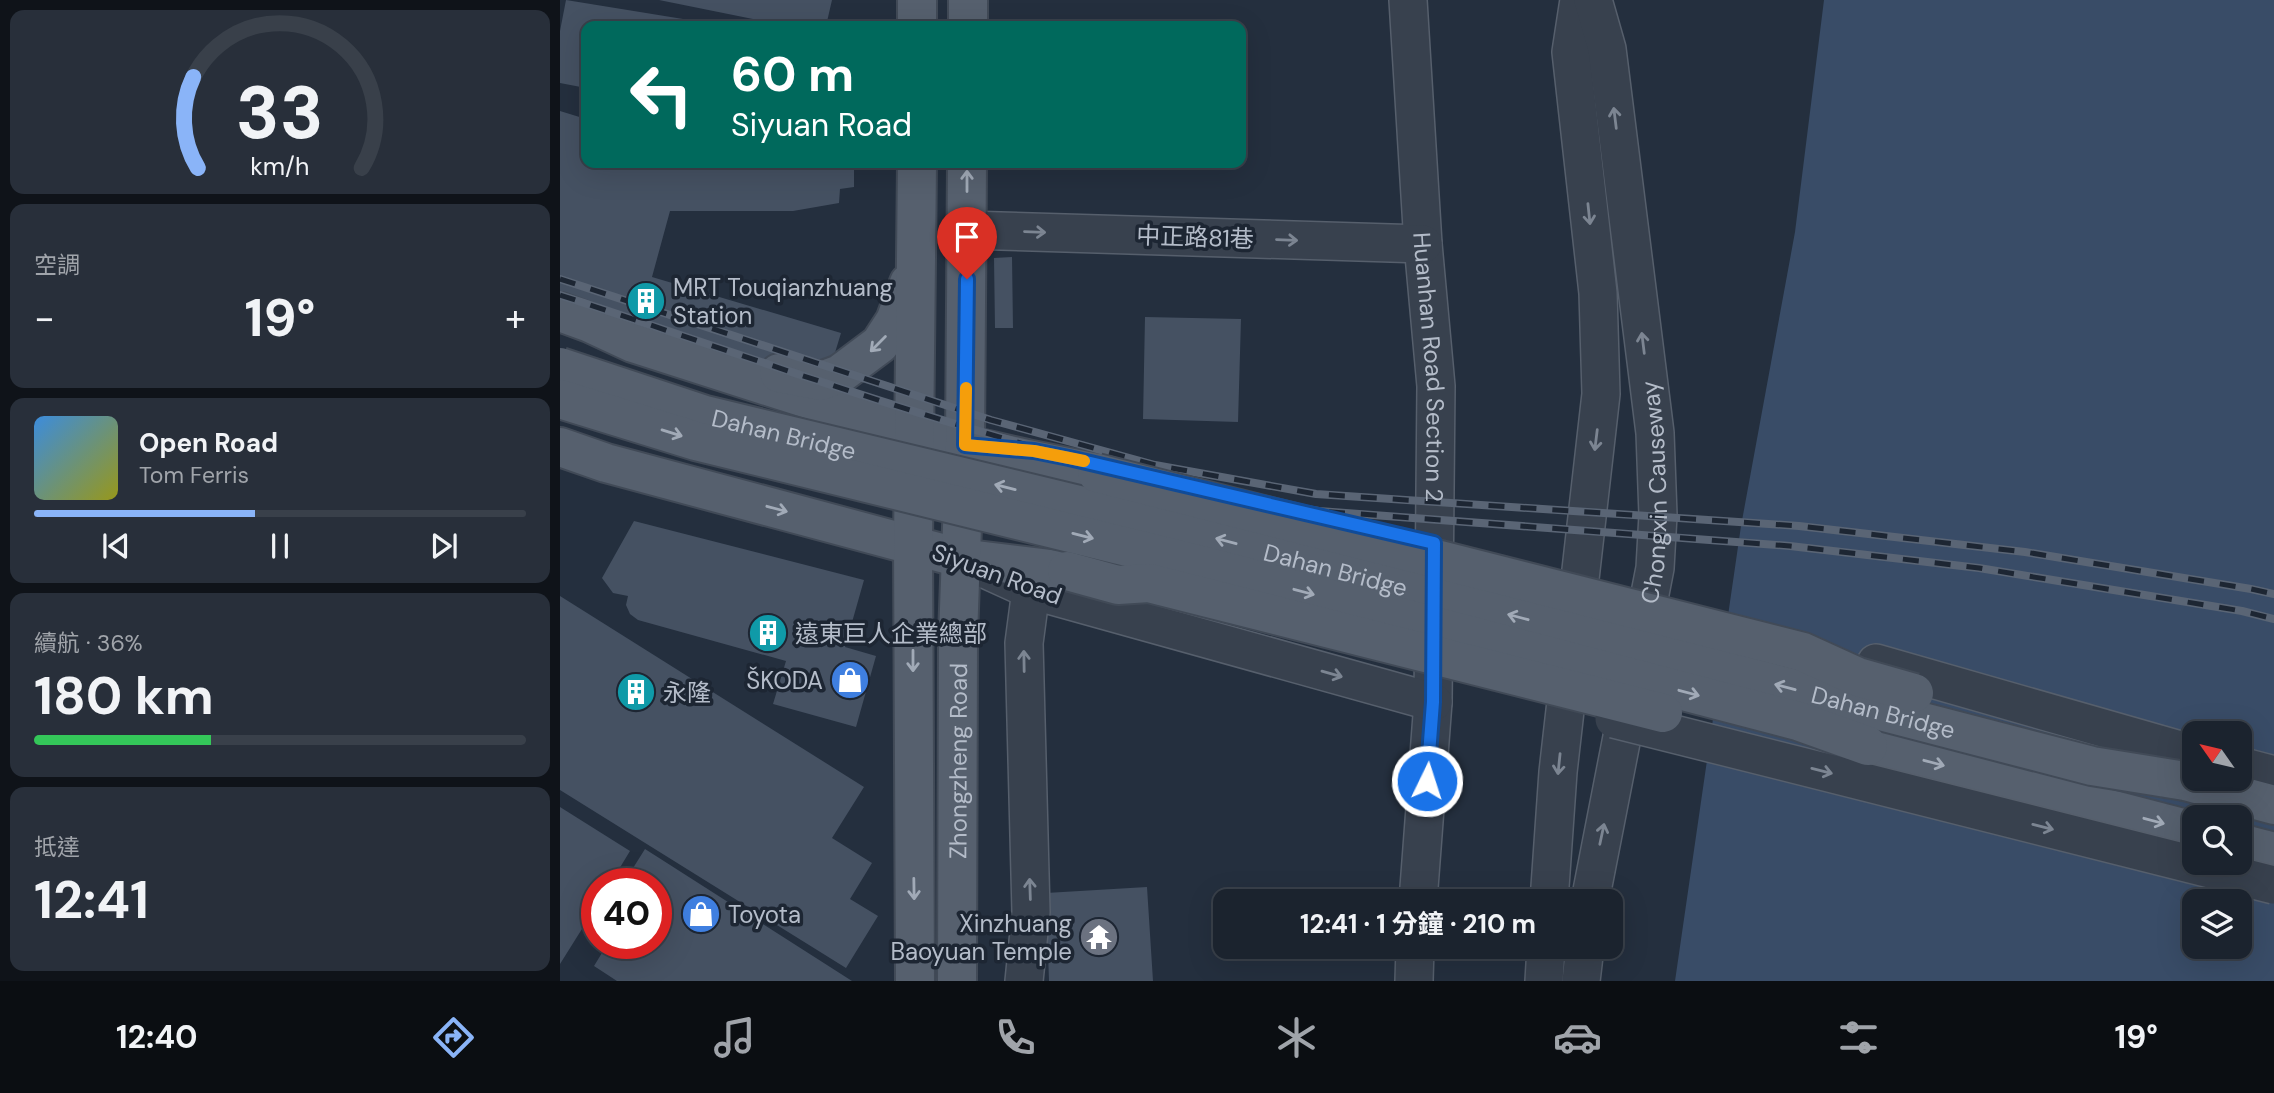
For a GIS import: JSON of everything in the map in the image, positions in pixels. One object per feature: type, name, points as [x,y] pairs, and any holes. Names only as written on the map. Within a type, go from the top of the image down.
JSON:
[{"type":"main road","points":[[917,0],[917,21]]},
{"type":"main road","points":[[968,0],[968,21]]},
{"type":"main road","name":"Zhongzheng Road","points":[[915,981],[913,544],[917,168]]},
{"type":"main road","name":"Zhongzheng Road","points":[[957,981],[958,636],[965,445],[967,168]]},
{"type":"main road","points":[[575,317],[791,376],[821,381],[840,374],[880,344],[895,321],[917,261]]},
{"type":"main road","points":[[575,317],[633,343],[914,433],[1097,473],[1803,652],[1858,677],[2097,745],[2182,766]]},
{"type":"main road","points":[[606,463],[633,343]]},
{"type":"main road","name":"Dahan Bridge","points":[[560,368],[705,415],[1199,534],[2092,766],[2182,768]]},
{"type":"main road","points":[[711,492],[732,375]]},
{"type":"main road","name":"Dahan Bridge","points":[[560,399],[696,441],[1209,567],[1771,714],[1868,746],[2182,828]]},
{"type":"main road","name":"Siyuan Road","points":[[560,447],[606,463],[960,558]]},
{"type":"main road","points":[[960,558],[1067,572],[1118,585],[1149,583],[1783,744],[1868,746]]},
{"type":"main road","name":"Dahan Bridge","points":[[2244,791],[2274,804]]},
{"type":"main road","points":[[2252,846],[2274,852]]},
{"type":"street","name":"Huanhan Road Section 2","points":[[1408,0],[1423,244],[1436,386],[1433,702],[1419,889]]},
{"type":"street","name":"Chongxin Causeway","points":[[1550,889],[1558,772],[1601,394],[1598,293],[1571,52],[1579,0]]},
{"type":"street","name":"Chongxin Causeway","points":[[1592,889],[1656,568],[1658,515],[1655,433],[1608,62],[1593,0]]},
{"type":"street","name":"中正路81巷","points":[[967,230],[1423,244]]},
{"type":"street","points":[[965,445],[1034,451],[1069,458],[1434,543]]},
{"type":"street","name":"Siyuan Road","points":[[960,558],[1031,590],[1433,702]]},
{"type":"street","points":[[1118,585],[1142,600],[2274,885]]},
{"type":"street","points":[[1024,981],[1031,912],[1024,643],[1031,590]]},
{"type":"street","points":[[2252,769],[2274,775]]},
{"type":"street","points":[[1414,981],[1415,959]]},
{"type":"street","points":[[1544,981],[1545,959]]},
{"type":"street","points":[[1581,981],[1584,959]]},
{"type":"water","points":[[1824,0],[2274,0],[2274,981],[1675,981],[1741,526],[1795,232]]},
{"type":"building","points":[[566,0],[695,21],[581,21],[581,87],[560,83],[560,31]]},
{"type":"building","points":[[659,0],[832,0],[827,21],[763,21]]},
{"type":"building","name":"MRT Touqianzhuang Station","points":[[560,111],[581,117],[581,168],[854,168],[854,187],[840,189],[839,203],[793,211],[670,211],[652,277],[841,333],[820,402],[560,325]]},
{"type":"building","points":[[1012,257],[1013,328],[995,328],[994,258]]},
{"type":"building","points":[[1145,317],[1241,319],[1238,422],[1143,419]]},
{"type":"building","name":"遠東巨人企業總部","points":[[634,521],[864,580],[845,647],[876,656],[856,727],[773,704],[786,661],[638,620],[630,614],[626,605],[628,596],[613,593],[602,578]]},
{"type":"building","name":"永隆","points":[[560,596],[864,787],[832,838],[872,863],[850,899],[878,916],[846,968],[560,790]]},
{"type":"building","points":[[560,807],[630,851],[620,868],[581,868],[581,931],[560,964]]},
{"type":"building","name":"Toyota","points":[[645,849],[852,981],[617,981],[594,966],[598,959],[672,959],[672,868],[633,868]]},
{"type":"building","name":"Xinzhuang Baoyuan Temple","points":[[1147,887],[1153,981],[1049,981],[1046,893]]},
{"type":"railway","points":[[560,279],[991,420],[1155,465],[1316,494],[1799,526],[2025,552],[2274,594]]},
{"type":"railway","points":[[560,295],[936,418],[1126,471],[1222,493],[1319,511],[1790,546],[1979,568],[2242,611],[2274,619]]},
{"type":"slow traffic","points":[[966,388],[965,445],[1034,451],[1084,461]]},
{"type":"place","name":"MRT Touqianzhuang Station","points":[[646,301]]},
{"type":"place","name":"遠東巨人企業總部","points":[[768,633]]},
{"type":"place","name":"ŠKODA","points":[[850,680]]},
{"type":"place","name":"永隆","points":[[636,692]]},
{"type":"place","name":"Toyota","points":[[701,914]]},
{"type":"place","name":"Xinzhuang Baoyuan Temple","points":[[1099,937]]},
{"type":"route","points":[[967,279],[965,445],[1034,451],[1069,458],[1434,543],[1433,702],[1427,781]]}]
